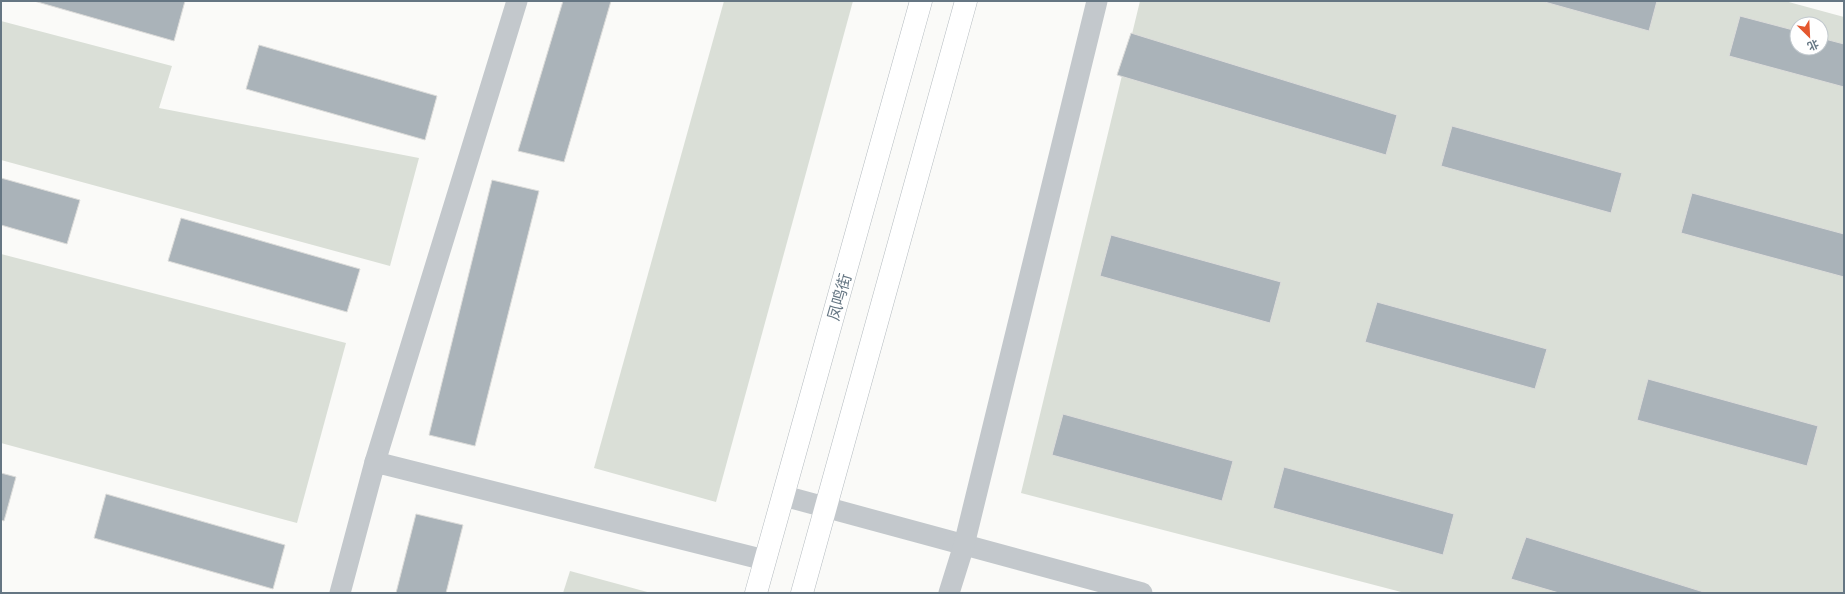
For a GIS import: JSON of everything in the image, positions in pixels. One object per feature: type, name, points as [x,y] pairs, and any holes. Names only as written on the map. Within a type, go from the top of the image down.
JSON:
[{"type":"main road","name":"凤鸣街","points":[[756,593],[921,1]]},
{"type":"main road","points":[[802,593],[966,1]]},
{"type":"street","points":[[340,593],[374,462],[517,1]]},
{"type":"street","points":[[949,593],[964,545],[1097,1]]},
{"type":"street","points":[[374,462],[765,560]]},
{"type":"street","points":[[784,496],[1142,593]]},
{"type":"shaded area","points":[[724,1],[853,1],[716,502],[594,468]]},
{"type":"shaded area","points":[[1140,1],[1785,1],[1844,17],[1844,593],[1405,593],[1021,493]]},
{"type":"shaded area","points":[[1,21],[172,66],[159,108],[419,158],[390,266],[1,160]]},
{"type":"shaded area","points":[[1,254],[346,343],[297,523],[1,443]]},
{"type":"shaded area","points":[[570,571],[651,593],[563,593]]},
{"type":"building","points":[[34,1],[185,1],[174,41]]},
{"type":"building","points":[[563,1],[611,1],[564,162],[518,151]]},
{"type":"building","points":[[1541,1],[1657,1],[1649,31]]},
{"type":"building","points":[[1740,16],[1789,29],[1789,56],[1829,56],[1829,40],[1844,44],[1844,87],[1729,56]]},
{"type":"building","points":[[1131,33],[1397,115],[1386,155],[1117,75]]},
{"type":"building","points":[[259,45],[437,96],[425,140],[246,89]]},
{"type":"building","points":[[1452,126],[1622,173],[1611,213],[1441,166]]},
{"type":"building","points":[[1,178],[80,200],[67,244],[1,225]]},
{"type":"building","points":[[492,180],[539,191],[475,446],[429,435]]},
{"type":"building","points":[[1692,193],[1844,234],[1844,277],[1681,233]]},
{"type":"building","points":[[181,218],[360,269],[347,312],[168,261]]},
{"type":"building","points":[[1111,235],[1281,282],[1270,323],[1100,276]]},
{"type":"building","points":[[1377,302],[1547,349],[1535,389],[1365,342]]},
{"type":"building","points":[[1648,379],[1818,426],[1807,466],[1637,420]]},
{"type":"building","points":[[1063,414],[1233,461],[1222,501],[1052,455]]},
{"type":"building","points":[[1284,467],[1454,514],[1443,555],[1273,508]]},
{"type":"building","points":[[1,473],[16,477],[4,521],[1,520]]},
{"type":"building","points":[[106,494],[285,545],[273,589],[94,538]]},
{"type":"building","points":[[416,514],[463,525],[446,593],[396,593]]},
{"type":"building","points":[[1526,537],[1707,593],[1559,593],[1511,579]]}]
